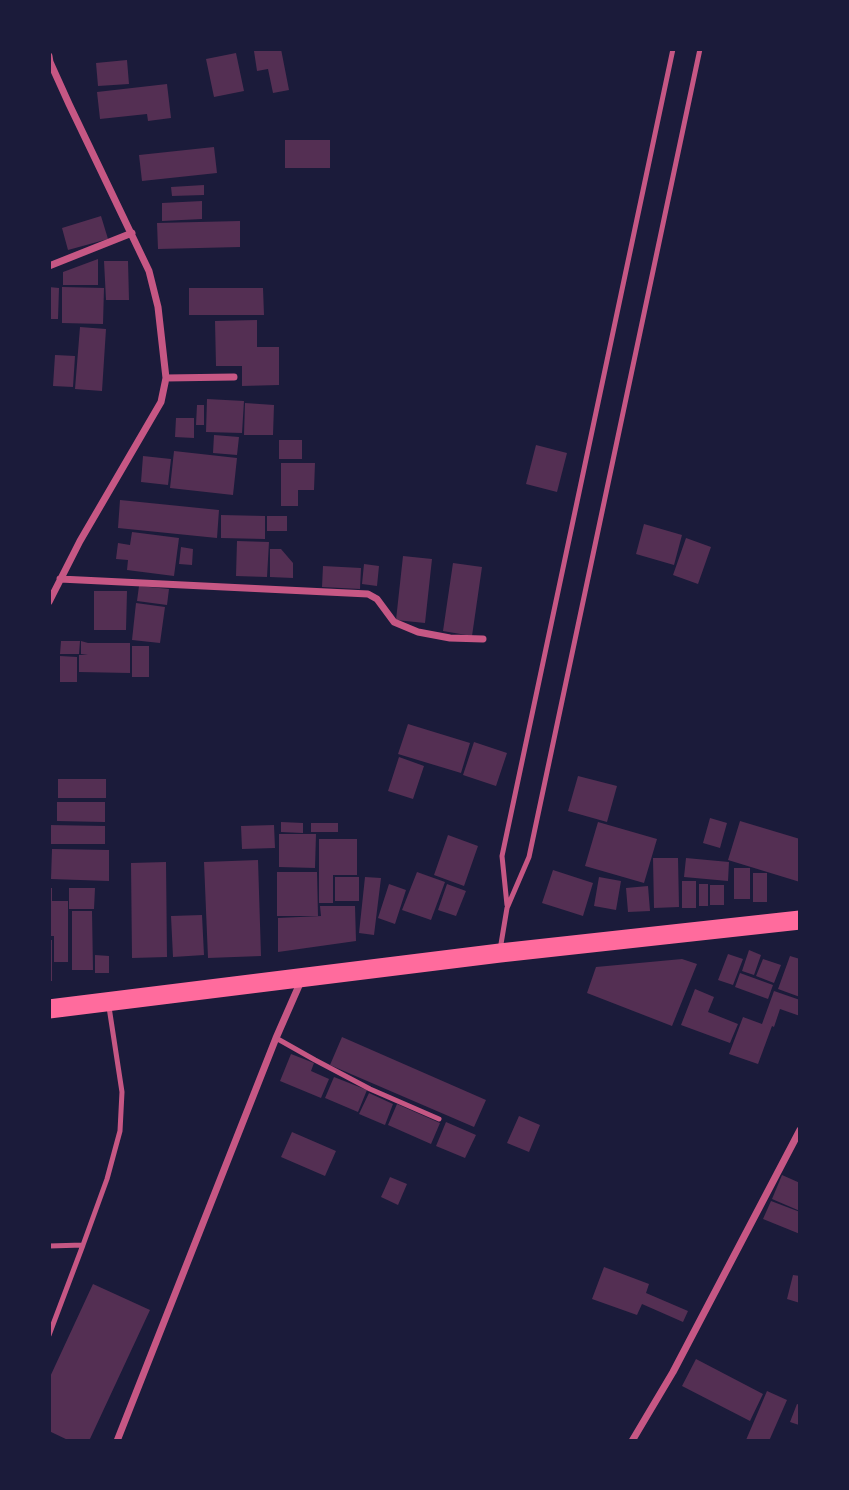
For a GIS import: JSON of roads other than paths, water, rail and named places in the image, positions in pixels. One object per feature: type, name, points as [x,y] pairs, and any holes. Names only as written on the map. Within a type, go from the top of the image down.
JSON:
[{"type":"highway","points":[[49,1009],[499,953],[800,920]]},
{"type":"street","points":[[49,56],[69,104],[149,271],[158,307],[166,378],[161,402],[49,602]]},
{"type":"street","points":[[49,266],[132,233]]},
{"type":"street","points":[[166,378],[234,377]]},
{"type":"street","points":[[60,579],[368,594],[377,599],[394,622],[418,632],[450,638],[482,639]]},
{"type":"street","points":[[119,1440],[302,977]]},
{"type":"street","points":[[632,1441],[673,1372],[800,1130]]},
{"type":"lane","points":[[507,908],[502,856],[673,49]]},
{"type":"lane","points":[[499,953],[507,908],[529,857],[700,49]]},
{"type":"lane","points":[[49,1335],[107,1179],[120,1131],[122,1092],[108,1002]]},
{"type":"lane","points":[[276,1038],[370,1089],[439,1119]]},
{"type":"lane","points":[[49,1246],[83,1245]]}]
